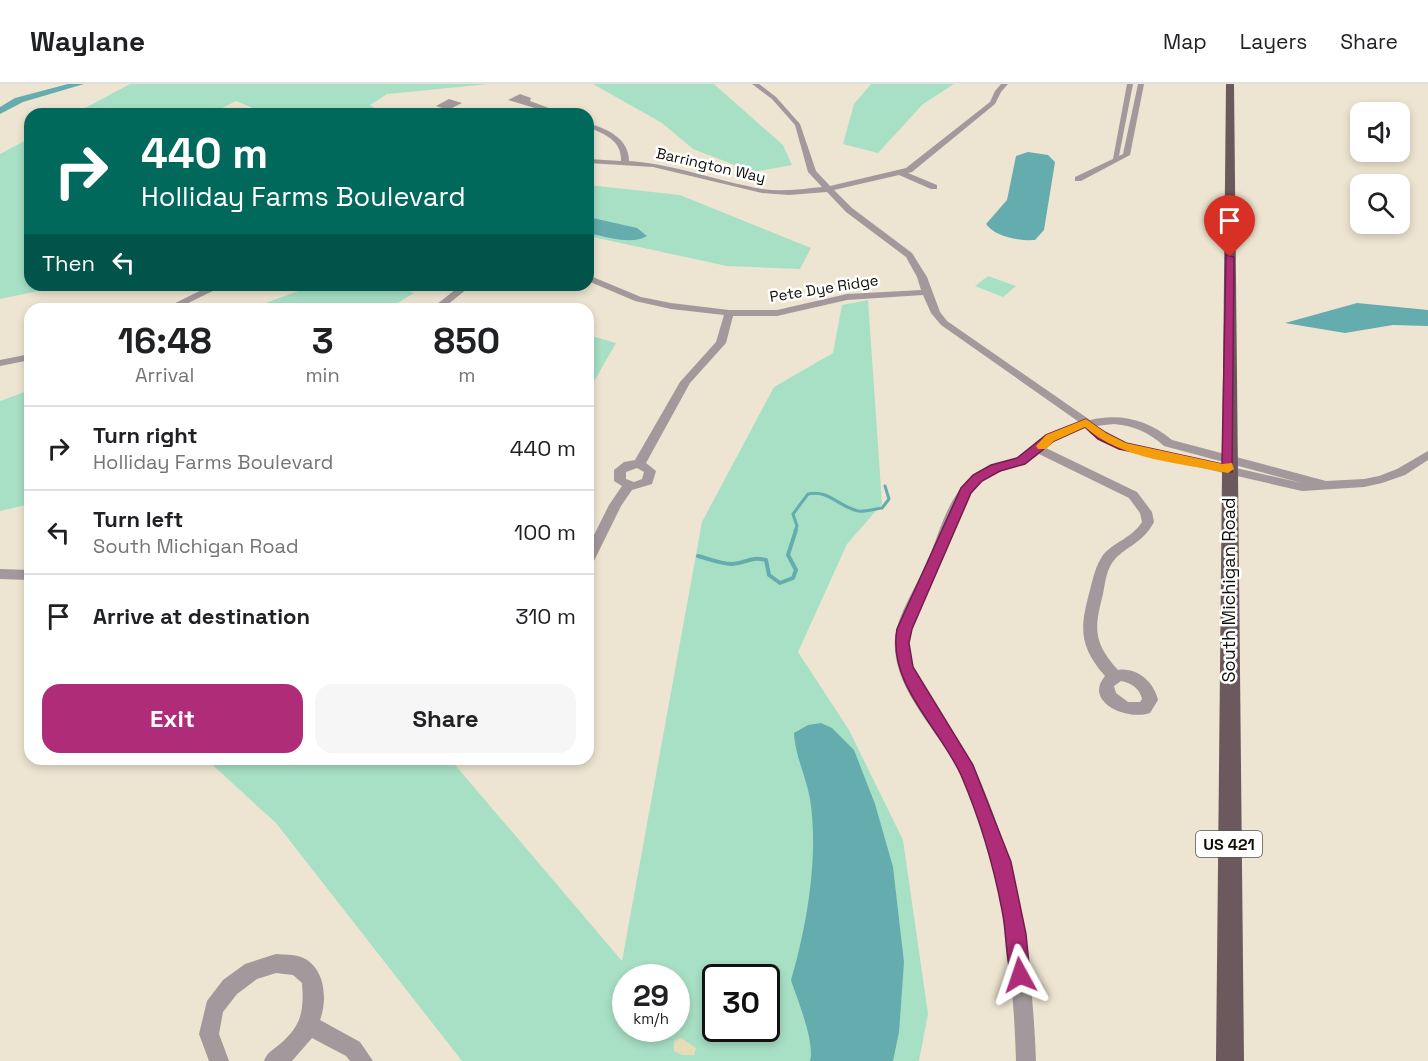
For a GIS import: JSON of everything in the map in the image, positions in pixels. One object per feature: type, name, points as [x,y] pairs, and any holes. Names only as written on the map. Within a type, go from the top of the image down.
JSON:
[{"type":"main road","name":"South Michigan Road","points":[[1230,84],[1228,464],[1230,1061]]},
{"type":"street","points":[[755,84],[774,98],[798,125],[812,172],[849,210],[909,255],[922,277],[936,313],[952,330],[1086,422],[1102,436],[1123,446],[1228,464]]},
{"type":"street","points":[[902,173],[920,162],[993,103],[998,91],[1005,84]]},
{"type":"street","points":[[1117,159],[1130,84]]},
{"type":"street","points":[[1078,179],[1126,155],[1132,137],[1141,84]]},
{"type":"street","points":[[526,102],[544,108]]},
{"type":"street","points":[[1127,102],[1138,104]]},
{"type":"street","points":[[594,128],[621,143],[625,148],[625,163]]},
{"type":"street","points":[[1120,135],[1132,137]]},
{"type":"street","name":"Barrington Way","points":[[594,161],[653,165],[762,191],[789,193],[828,189],[902,173]]},
{"type":"street","points":[[902,173],[934,187]]},
{"type":"street","name":"Pete Dye Ridge","points":[[594,280],[649,301],[729,313],[777,313],[847,297],[926,292]]},
{"type":"street","points":[[181,303],[207,291]]},
{"type":"street","points":[[444,303],[459,291]]},
{"type":"street","points":[[639,464],[685,382],[721,343],[729,313]]},
{"type":"street","points":[[0,363],[24,358]]},
{"type":"street","points":[[1026,1061],[1016,934],[1002,862],[967,770],[949,736],[912,683],[906,668],[902,643],[909,616],[965,491],[986,472],[1021,461],[1040,449],[1050,438],[1086,422],[1128,421],[1153,439],[1302,487],[1364,483],[1382,479],[1401,472],[1428,455]]},
{"type":"street","points":[[1040,449],[1133,495],[1146,512],[1148,522],[1140,536],[1114,553],[1102,569],[1087,626],[1089,638],[1099,659],[1114,676]]},
{"type":"street","points":[[639,464],[650,471],[650,477],[639,485],[629,485],[620,481],[618,474],[624,467],[639,464]]},
{"type":"street","points":[[594,548],[615,505],[629,485]]},
{"type":"street","points":[[0,574],[24,575]]},
{"type":"street","points":[[219,1061],[212,1051],[209,1036],[211,1019],[218,1002],[231,985],[247,972],[264,964],[281,962],[296,965],[307,975],[313,988],[314,1006],[308,1024],[298,1041],[274,1061]]},
{"type":"street","points":[[308,1024],[353,1049],[363,1061]]},
{"type":"green space","points":[[130,84],[489,84],[387,94],[370,105],[375,108],[253,108],[236,101],[222,108],[85,108]]},
{"type":"green space","points":[[593,84],[714,84],[783,145],[792,165],[753,172],[693,149],[662,123]]},
{"type":"green space","points":[[871,84],[954,84],[923,104],[878,153],[843,144],[854,104]]},
{"type":"green space","points":[[24,141],[24,291],[38,291],[0,299],[0,154]]},
{"type":"green space","points":[[594,186],[680,195],[811,248],[800,269],[727,266],[594,237]]},
{"type":"green space","points":[[988,276],[1016,286],[1003,297],[975,286]]},
{"type":"green space","points":[[298,291],[409,291],[414,293],[398,303],[266,303]]},
{"type":"green space","points":[[868,300],[882,504],[847,544],[798,652],[849,730],[903,840],[928,1014],[919,1061],[462,1061],[276,823],[213,765],[455,765],[622,961],[702,522],[774,387],[833,353],[842,305]]},
{"type":"green space","points":[[594,337],[616,343],[594,382]]},
{"type":"green space","points":[[24,392],[24,505],[0,511],[0,401]]},
{"type":"sand","points":[[674,1042],[687,1042],[696,1048],[694,1055],[682,1055],[674,1051]]},
{"type":"water","points":[[1028,152],[1048,155],[1055,162],[1044,230],[1035,240],[1008,237],[995,232],[986,224],[1007,200],[1016,156]]},
{"type":"water","points":[[594,218],[637,228],[647,236],[633,240],[594,234]]},
{"type":"water","points":[[1357,303],[1428,310],[1428,326],[1393,325],[1345,333],[1285,323]]},
{"type":"water","points":[[821,723],[832,728],[854,750],[875,804],[893,867],[904,962],[899,1032],[893,1061],[810,1061],[808,1034],[791,980],[802,937],[810,890],[813,843],[810,799],[796,750],[794,733],[808,725]]},
{"type":"waterway","points":[[0,111],[19,100],[79,84]]},
{"type":"waterway","points":[[795,531],[797,526],[793,514],[808,494],[822,494],[851,509],[864,511],[882,508],[889,499],[885,486]]},
{"type":"waterway","points":[[698,556],[728,564],[752,559],[766,560],[769,575],[780,583],[793,578],[796,570],[788,555],[796,530]]},
{"type":"slow traffic","points":[[1042,446],[1050,438],[1086,422],[1102,436],[1123,446],[1228,469],[1228,466]]},
{"type":"route","points":[[1020,975],[1016,934],[1002,862],[985,811],[949,736],[912,683],[903,654],[904,629],[965,491],[986,472],[1021,461],[1040,449],[1050,438],[1086,422],[1102,436],[1123,446],[1228,469],[1230,257]]}]
